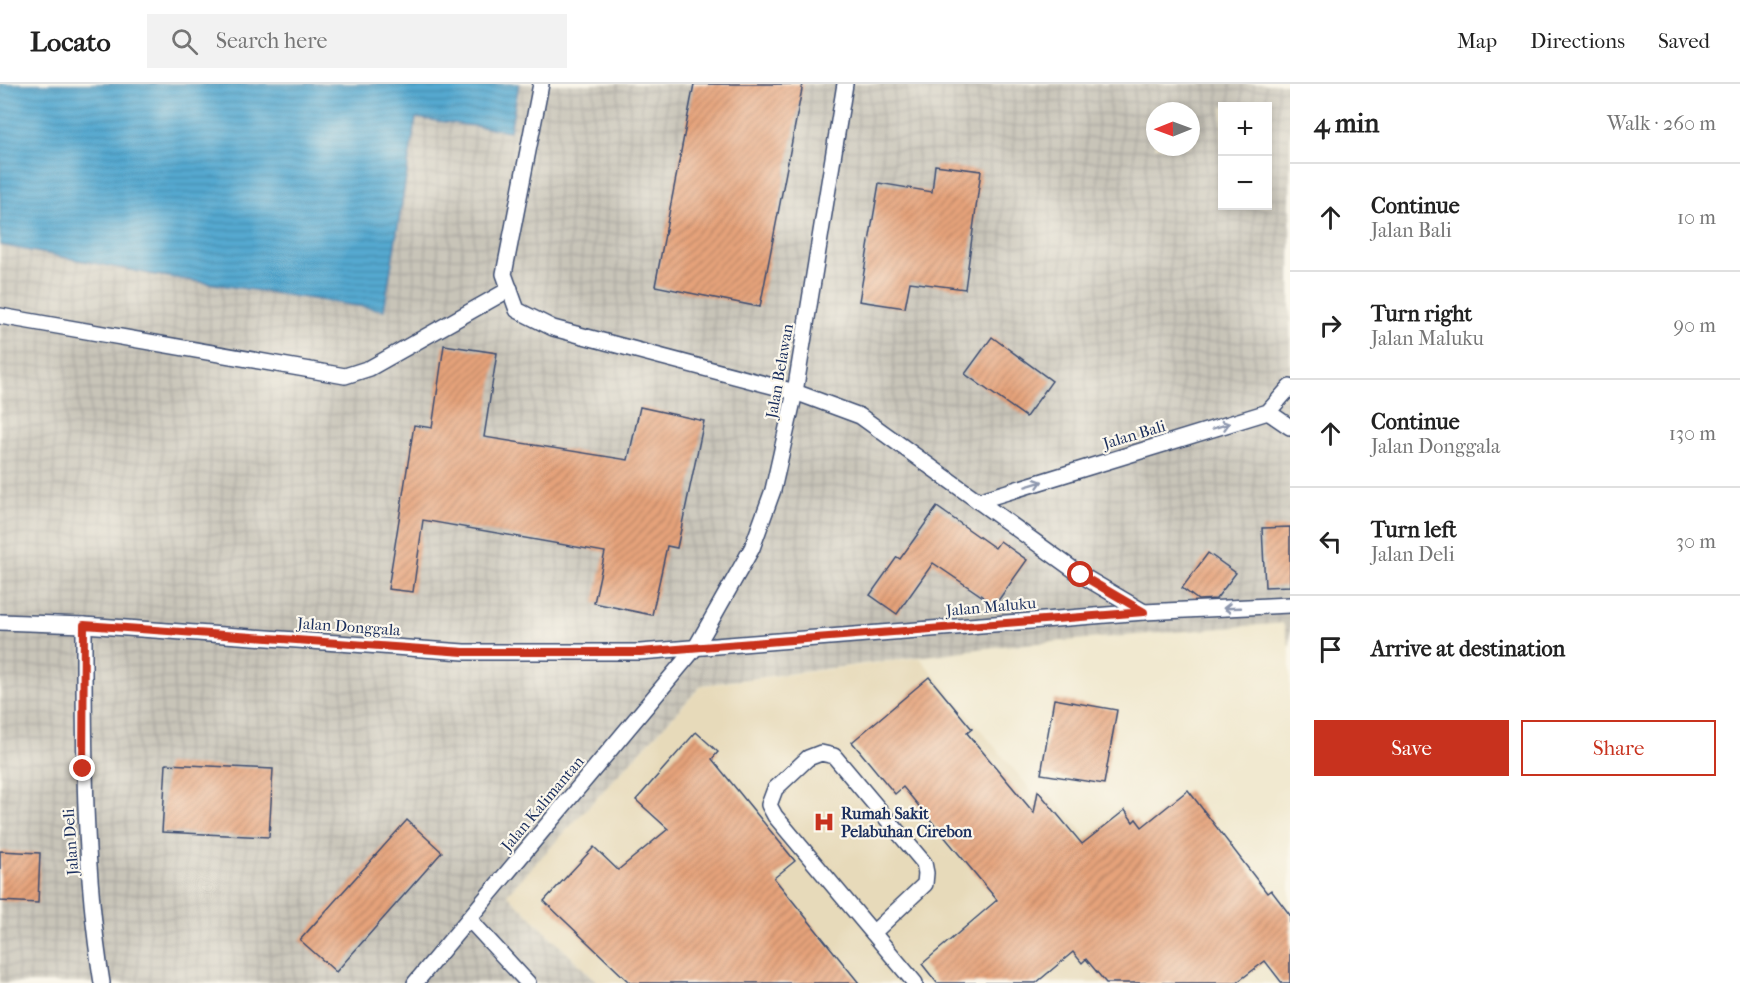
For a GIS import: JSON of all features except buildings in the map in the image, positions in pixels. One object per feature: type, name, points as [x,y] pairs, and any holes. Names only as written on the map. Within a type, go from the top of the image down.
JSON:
[{"type":"lane","points":[[541,84],[504,274],[517,310],[553,328],[795,392],[860,416],[1081,575],[1144,612]]},
{"type":"lane","name":"Jalan Belawan","points":[[696,647],[752,548],[773,490],[795,392],[845,84]]},
{"type":"lane","points":[[0,316],[345,376],[370,368],[510,289]]},
{"type":"lane","points":[[1290,387],[1268,412],[1290,428]]},
{"type":"lane","name":"Jalan Bali","points":[[978,501],[1268,412]]},
{"type":"lane","name":"Jalan Maluku","points":[[696,647],[1144,612],[1290,605]]},
{"type":"lane","name":"Jalan Donggala","points":[[0,622],[84,625],[464,652],[640,652],[696,647]]},
{"type":"lane","name":"Jalan Deli","points":[[84,625],[83,769],[96,949],[102,983]]},
{"type":"lane","name":"Jalan Kalimantan","points":[[415,983],[696,647]]},
{"type":"lane","points":[[873,933],[925,884],[927,873],[924,863],[834,756],[821,753],[808,758],[775,789],[770,805],[774,816],[915,983]]},
{"type":"lane","points":[[469,919],[528,983]]},
{"type":"shaded area","points":[[519,84],[1290,84],[1290,647],[1283,623],[1001,646],[702,685],[507,894],[598,983],[0,983],[0,245],[156,275],[383,310],[416,118],[510,131]]},
{"type":"shaded area","name":"Rumah Sakit Pelabuhan Cirebon","points":[[920,658],[1037,797],[1046,790],[1087,837],[1121,806],[1261,965],[1241,983],[599,983],[507,894],[702,686]]},
{"type":"water","points":[[0,84],[519,84],[510,131],[416,118],[384,310],[156,275],[0,245]]},
{"type":"place","name":"Rumah Sakit Pelabuhan Cirebon","points":[[824,822]]},
{"type":"route","points":[[83,769],[84,625],[464,652],[640,652],[1144,612],[1081,575]]}]
